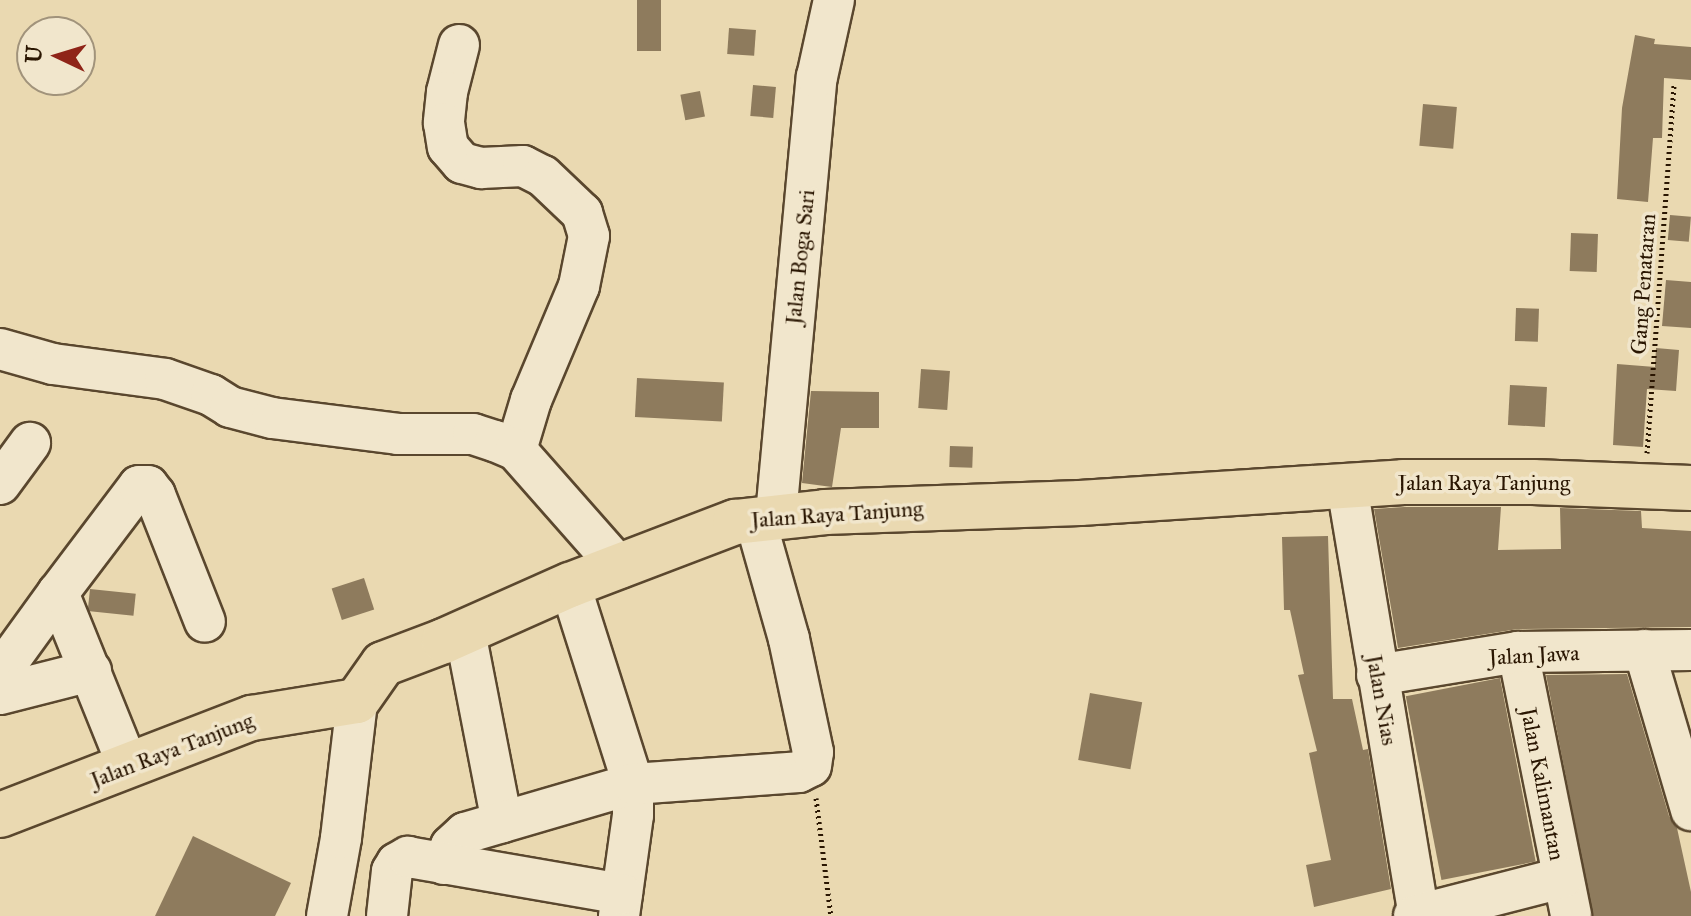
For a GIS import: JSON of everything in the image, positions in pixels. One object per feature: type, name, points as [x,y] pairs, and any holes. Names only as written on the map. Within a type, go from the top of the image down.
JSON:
[{"type":"main road","name":"Jalan Raya Tanjung","points":[[0,815],[252,718],[357,701],[383,664],[465,632],[570,585],[712,530],[766,517],[1482,481],[1691,488]]},
{"type":"street","name":"Jalan Boga Sari","points":[[766,517],[817,77],[834,0]]},
{"type":"street","points":[[459,45],[447,92],[444,123],[448,147],[462,163],[481,168],[523,166],[543,176],[582,213],[589,236],[579,286],[541,372],[516,450]]},
{"type":"street","points":[[0,349],[53,364],[165,379],[211,395],[230,407],[272,418],[398,434],[473,434],[516,450],[586,525],[620,568]]},
{"type":"street","points":[[0,484],[30,443]]},
{"type":"street","points":[[0,673],[136,490],[146,486],[155,495],[205,622]]},
{"type":"street","name":"Jalan Nias","points":[[1347,486],[1417,915]]},
{"type":"street","points":[[444,864],[447,851],[460,837],[633,784],[799,772],[811,766],[813,752],[766,517]]},
{"type":"street","points":[[387,916],[391,874],[397,863],[408,857],[621,905],[633,815],[633,784],[570,585]]},
{"type":"street","points":[[58,593],[128,766]]},
{"type":"street","points":[[465,632],[502,822]]},
{"type":"street","points":[[1644,650],[1691,810]]},
{"type":"street","name":"Jalan Jawa","points":[[1377,675],[1518,652],[1691,650]]},
{"type":"street","name":"Jalan Kalimantan","points":[[1518,652],[1567,897]]},
{"type":"street","points":[[0,694],[91,671]]},
{"type":"street","points":[[327,916],[341,838],[357,701]]},
{"type":"street","points":[[1417,915],[1567,897]]},
{"type":"path","name":"Gang Penataran","points":[[1645,486],[1674,85]]},
{"type":"path","points":[[811,766],[831,916]]},
{"type":"building","points":[[637,0],[661,0],[661,51],[637,51]]},
{"type":"building","points":[[729,28],[756,30],[754,56],[727,54]]},
{"type":"building","points":[[1635,35],[1655,39],[1654,44],[1691,47],[1691,80],[1664,78],[1662,138],[1653,138],[1648,202],[1617,199],[1622,108]]},
{"type":"building","points":[[753,85],[776,87],[773,118],[750,116]]},
{"type":"building","points":[[700,91],[705,117],[685,120],[680,95]]},
{"type":"building","points":[[1423,104],[1457,107],[1453,149],[1419,146]]},
{"type":"building","points":[[1670,215],[1691,217],[1689,242],[1668,240]]},
{"type":"building","points":[[1571,233],[1598,234],[1597,272],[1570,271]]},
{"type":"building","points":[[1666,280],[1691,282],[1691,328],[1662,326]]},
{"type":"building","points":[[1516,308],[1539,309],[1538,342],[1515,341]]},
{"type":"building","points":[[1656,348],[1679,350],[1676,391],[1647,389],[1643,447],[1613,445],[1617,364],[1655,367]]},
{"type":"building","points":[[921,369],[950,371],[947,410],[918,408]]},
{"type":"building","points":[[637,378],[724,383],[722,421],[635,417]]},
{"type":"building","points":[[1510,385],[1547,387],[1545,427],[1508,425]]},
{"type":"building","points":[[811,391],[879,392],[879,428],[841,428],[832,487],[802,483]]},
{"type":"building","points":[[950,446],[973,447],[972,468],[949,467]]},
{"type":"building","points":[[1501,507],[1498,550],[1561,549],[1560,508],[1641,511],[1642,528],[1691,531],[1691,627],[1518,629],[1398,648],[1374,509]]},
{"type":"building","points":[[1328,536],[1333,699],[1352,699],[1363,750],[1368,749],[1391,889],[1314,907],[1306,865],[1331,860],[1309,753],[1317,751],[1298,675],[1304,674],[1290,610],[1284,610],[1282,537]]},
{"type":"building","points":[[364,578],[374,609],[342,620],[332,589]]},
{"type":"building","points":[[90,589],[136,594],[133,616],[88,611]]},
{"type":"building","points":[[1627,674],[1669,816],[1677,828],[1691,892],[1691,916],[1593,916],[1546,675]]},
{"type":"building","points":[[1500,678],[1536,862],[1441,880],[1406,696]]},
{"type":"building","points":[[1090,693],[1142,702],[1130,769],[1078,760]]},
{"type":"building","points":[[193,836],[291,883],[275,916],[155,916]]}]
